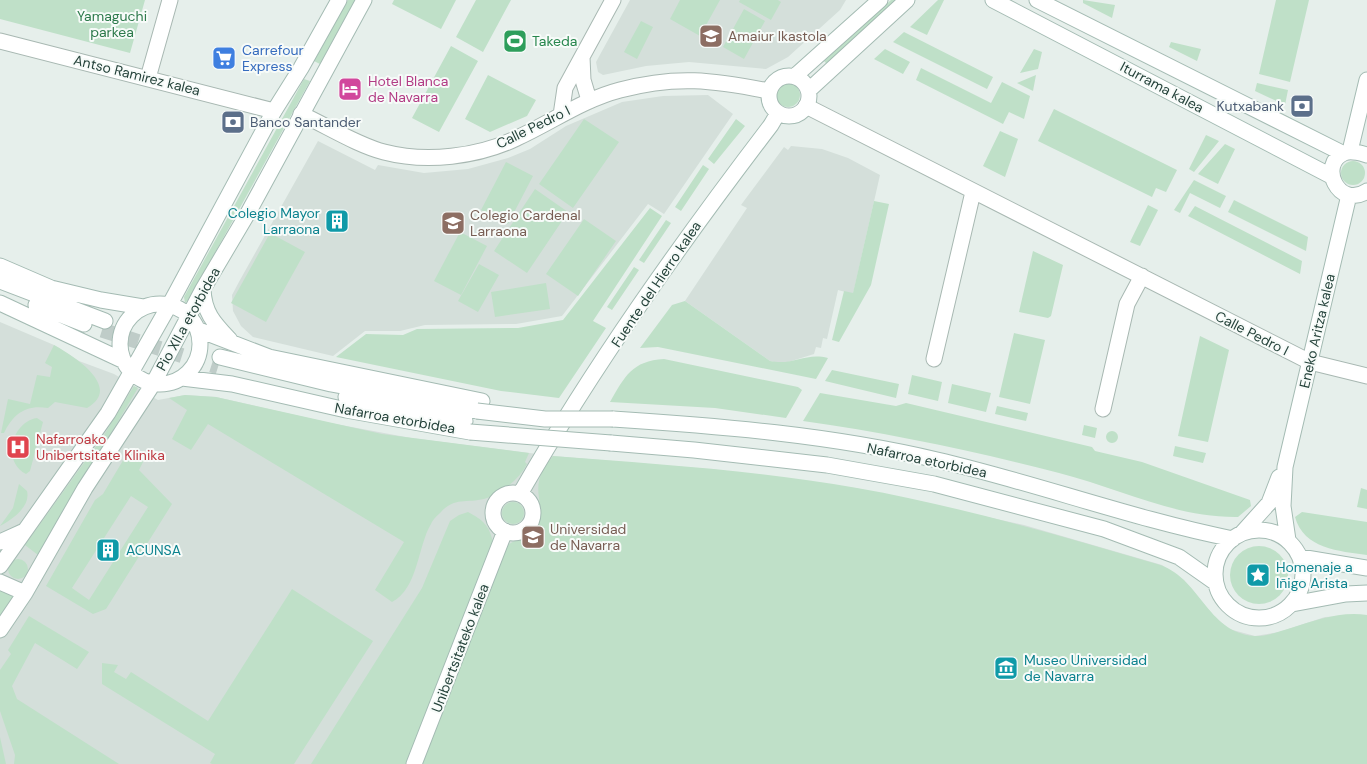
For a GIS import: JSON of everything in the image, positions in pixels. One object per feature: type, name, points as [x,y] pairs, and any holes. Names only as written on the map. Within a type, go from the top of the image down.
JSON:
[{"type":"main road","points":[[148,78],[170,0]]},
{"type":"main road","name":"Pio XII.a etorbidea","points":[[0,566],[23,531],[98,428],[128,367],[170,304],[274,111],[301,68],[339,0]]},
{"type":"main road","name":"Pio XII.a etorbidea","points":[[0,630],[25,593],[85,488],[153,384],[203,289],[248,213],[364,0]]},
{"type":"main road","points":[[561,115],[565,88],[613,0]]},
{"type":"main road","points":[[880,0],[795,76],[779,78],[769,91],[772,107],[778,113],[784,115],[797,114],[806,106],[809,90],[907,0]]},
{"type":"main road","name":"Iturrama kalea","points":[[993,0],[1331,176]]},
{"type":"main road","name":"Iturrama kalea","points":[[1037,0],[1346,152],[1367,155]]},
{"type":"main road","name":"Antso Ramirez kalea","points":[[0,41],[274,111]]},
{"type":"main road","points":[[582,57],[583,80],[589,100]]},
{"type":"main road","points":[[795,76],[804,81],[809,90]]},
{"type":"main road","name":"Calle Pedro I","points":[[302,114],[384,152],[433,157],[480,152],[517,139],[589,100],[618,90],[658,81],[688,79],[720,82],[769,91]]},
{"type":"main road","points":[[1367,80],[1346,152],[1334,162],[1331,176],[1337,189],[1349,196],[1360,195],[1367,191]]},
{"type":"main road","name":"Calle Pedro I","points":[[806,106],[1310,362],[1367,376]]},
{"type":"main road","name":"Fuente del Hierro kalea","points":[[520,494],[557,428],[685,239],[778,113]]},
{"type":"main road","points":[[934,359],[973,192]]},
{"type":"main road","name":"Eneko Aritza kalea","points":[[1288,540],[1283,506],[1285,467],[1349,196]]},
{"type":"main road","points":[[0,266],[51,288],[101,300],[143,307]]},
{"type":"main road","points":[[1103,409],[1127,304],[1142,276]]},
{"type":"main road","points":[[0,281],[104,326],[0,289]]},
{"type":"main road","name":"Nafarroa etorbidea","points":[[203,289],[203,302],[209,319],[235,345]]},
{"type":"main road","points":[[0,303],[128,367],[141,380],[153,384],[169,383],[182,378],[190,371],[199,355],[201,346],[199,330],[190,316],[170,304],[157,303],[143,307],[131,316],[122,330],[119,344],[128,367]]},
{"type":"main road","name":"Nafarroa etorbidea","points":[[199,330],[269,358],[313,368],[476,417]]},
{"type":"main road","name":"Nafarroa etorbidea","points":[[219,362],[331,384],[476,417],[611,443],[828,465],[934,484],[1104,528],[1179,557],[1216,583]]},
{"type":"main road","name":"Nafarroa etorbidea","points":[[182,378],[232,384],[346,410],[476,417],[613,419],[695,425],[834,442],[935,459],[1036,485],[1191,530],[1238,536]]},
{"type":"main road","name":"Eneko Aritza kalea","points":[[1238,536],[1270,503],[1278,478],[1285,467]]},
{"type":"main road","points":[[512,492],[520,494],[528,499],[533,507],[533,516],[530,524],[523,530],[514,533],[505,531],[497,526],[493,517],[493,508],[497,500],[504,495],[512,492]]},
{"type":"main road","points":[[0,542],[23,531]]},
{"type":"main road","name":"Unibertsitateko kalea","points":[[414,764],[505,531]]},
{"type":"main road","points":[[1266,531],[1278,534],[1288,540],[1300,557],[1303,581],[1299,593],[1292,604],[1281,612],[1268,617],[1255,618],[1241,614],[1230,607],[1221,596],[1216,583],[1215,571],[1218,558],[1224,548],[1238,536],[1266,531]]},
{"type":"main road","points":[[1300,557],[1367,568]]},
{"type":"main road","points":[[0,582],[25,593]]},
{"type":"main road","points":[[1292,604],[1322,598],[1367,593]]},
{"type":"main road","points":[[1322,598],[1367,602]]},
{"type":"shaded area","name":"Amaiur Ikastola","points":[[630,0],[846,0],[840,10],[788,57],[766,69],[689,62],[646,66],[603,75],[598,72],[596,62]]},
{"type":"shaded area","name":"Colegio Cardenal Larraona","points":[[708,95],[733,114],[664,214],[648,204],[562,316],[516,324],[425,325],[400,331],[365,331],[333,356],[253,337],[241,326],[233,311],[232,295],[318,141],[375,170],[378,165],[424,173],[468,169],[508,158],[530,149],[566,126],[622,102],[663,96]]},
{"type":"shaded area","points":[[791,146],[822,149],[848,158],[880,175],[853,294],[838,290],[827,339],[823,338],[821,348],[816,347],[814,354],[782,364],[770,361],[685,301],[747,208],[741,205],[784,147],[788,150]]},
{"type":"shaded area","name":"Universidad de Navarra","points":[[0,322],[54,345],[79,361],[114,374],[158,400],[185,395],[216,397],[330,423],[411,438],[553,456],[719,470],[855,488],[1024,525],[1162,565],[1184,580],[1215,617],[1229,629],[1255,636],[1279,632],[1325,617],[1367,615],[1367,764],[0,764]]},
{"type":"green space","name":"Yamaguchi parkea","points":[[0,0],[145,0],[130,53],[0,19]]},
{"type":"green space","points":[[348,0],[355,0],[320,64],[314,61]]},
{"type":"green space","points":[[394,0],[456,0],[441,29],[392,4]]},
{"type":"green space","points":[[476,0],[511,0],[483,52],[456,37]]},
{"type":"green space","points":[[680,0],[720,0],[700,36],[670,19]]},
{"type":"green space","points":[[740,0],[778,0],[781,2],[771,20],[739,2]]},
{"type":"green space","points":[[891,0],[900,0],[828,65],[824,61]]},
{"type":"green space","points":[[938,0],[944,0],[927,35],[910,27]]},
{"type":"green space","points":[[1083,0],[1115,5],[1112,18],[1083,3]]},
{"type":"green space","points":[[1276,0],[1309,0],[1290,82],[1259,74]]},
{"type":"green space","points":[[744,9],[765,21],[744,59],[723,47]]},
{"type":"green space","points":[[641,21],[653,27],[637,59],[624,52]]},
{"type":"green space","points":[[904,32],[993,77],[987,89],[893,42]]},
{"type":"green space","points":[[1171,42],[1201,49],[1197,61],[1169,47]]},
{"type":"green space","points":[[451,46],[478,61],[439,132],[412,118]]},
{"type":"green space","points":[[885,49],[910,62],[903,74],[874,59]]},
{"type":"green space","points":[[1034,49],[1042,52],[1038,69],[1020,73]]},
{"type":"green space","points":[[921,68],[991,103],[1002,82],[1030,96],[1024,119],[1009,112],[1003,124],[916,80]]},
{"type":"green space","points":[[488,75],[536,100],[527,116],[490,132],[465,119]]},
{"type":"green space","points":[[1036,75],[1033,91],[1017,83]]},
{"type":"green space","points":[[304,79],[310,81],[190,298],[185,303],[184,297]]},
{"type":"green space","points":[[788,83],[793,84],[799,90],[799,100],[793,106],[788,107],[783,106],[777,100],[776,95],[777,90],[783,84]]},
{"type":"green space","points":[[1257,83],[1288,90],[1285,105],[1255,91]]},
{"type":"green space","points":[[1054,109],[1177,170],[1166,192],[1156,188],[1152,197],[1038,141]]},
{"type":"green space","points":[[584,119],[619,142],[573,208],[539,184]]},
{"type":"green space","points":[[736,119],[745,126],[714,164],[708,159]]},
{"type":"green space","points":[[1000,131],[1018,139],[1005,177],[983,166]]},
{"type":"green space","points":[[1206,135],[1219,141],[1194,172],[1189,169]]},
{"type":"green space","points":[[1225,144],[1235,149],[1218,184],[1198,174]]},
{"type":"green space","points":[[1353,161],[1361,165],[1365,173],[1361,181],[1353,185],[1345,181],[1341,173],[1345,165]]},
{"type":"green space","points":[[506,162],[533,176],[508,224],[481,210]]},
{"type":"green space","points":[[703,165],[709,169],[681,211],[675,207]]},
{"type":"green space","points":[[1194,180],[1226,196],[1220,208],[1190,193],[1180,213],[1174,210]]},
{"type":"green space","points":[[535,189],[568,212],[527,273],[494,251]]},
{"type":"green space","points":[[1234,200],[1308,237],[1306,251],[1228,212]]},
{"type":"green space","points":[[874,201],[889,204],[871,285],[839,342],[832,340],[844,291],[853,293]]},
{"type":"green space","points":[[1148,205],[1158,210],[1140,246],[1130,242]]},
{"type":"green space","points":[[1195,206],[1302,261],[1300,274],[1188,216]]},
{"type":"green space","points":[[650,208],[662,216],[593,321],[606,328],[559,398],[501,391],[336,357],[366,334],[403,335],[417,329],[518,328],[563,320]]},
{"type":"green space","points":[[584,219],[616,241],[578,296],[546,274]]},
{"type":"green space","points":[[666,220],[671,223],[644,263],[639,260]]},
{"type":"green space","points":[[460,232],[487,246],[461,295],[434,281]]},
{"type":"green space","points":[[270,233],[305,252],[266,322],[231,303]]},
{"type":"green space","points":[[1033,251],[1063,265],[1051,316],[1048,318],[1019,312]]},
{"type":"green space","points":[[479,264],[499,275],[478,312],[458,301]]},
{"type":"green space","points":[[634,267],[639,270],[612,310],[607,307]]},
{"type":"green space","points":[[546,283],[550,309],[495,317],[491,292]]},
{"type":"green space","points":[[685,301],[770,361],[786,362],[813,357],[828,358],[816,379],[658,347],[640,348],[672,305]]},
{"type":"green space","points":[[1014,333],[1045,340],[1030,404],[999,397]]},
{"type":"green space","points":[[1200,336],[1229,350],[1208,442],[1178,436]]},
{"type":"green space","points":[[54,345],[72,356],[91,372],[98,381],[100,391],[97,400],[87,408],[55,402],[48,408],[27,409],[16,416],[4,433],[1,433],[8,399],[30,404],[37,375],[50,377],[52,367],[45,363]]},
{"type":"green space","points":[[664,359],[798,387],[802,390],[786,418],[715,408],[610,402],[625,377],[637,367],[653,360]]},
{"type":"green space","points":[[832,370],[899,384],[896,398],[825,381]]},
{"type":"green space","points":[[912,375],[942,382],[938,401],[908,394]]},
{"type":"green space","points":[[952,384],[991,393],[986,412],[948,403]]},
{"type":"green space","points":[[134,386],[138,388],[38,555],[25,545],[104,435]]},
{"type":"green space","points":[[820,393],[896,406],[906,403],[1092,447],[1095,451],[1142,462],[1250,500],[1251,506],[1238,517],[1192,513],[1147,501],[1081,479],[995,457],[899,437],[803,421]]},
{"type":"green space","points":[[185,395],[216,397],[382,434],[529,453],[525,462],[527,464],[524,470],[505,489],[481,500],[457,502],[446,507],[437,516],[427,533],[407,587],[401,596],[392,602],[375,590],[404,542],[208,424],[191,450],[172,439],[187,410],[169,398]]},
{"type":"green space","points":[[997,406],[1028,413],[1026,421],[995,414]]},
{"type":"green space","points":[[37,418],[43,422],[30,471],[26,474],[18,468],[14,460],[12,452],[13,443],[21,427],[28,421]]},
{"type":"green space","points":[[1084,425],[1097,428],[1095,438],[1082,435]]},
{"type":"green space","points":[[1110,431],[1114,431],[1118,437],[1114,443],[1110,443],[1106,439],[1106,435]]},
{"type":"green space","points":[[1175,446],[1206,453],[1203,463],[1173,456]]},
{"type":"green space","points":[[128,452],[144,460],[139,470],[172,504],[106,609],[93,614],[46,586],[95,500],[103,494]],"holes":[[[131,496],[148,507],[89,600],[72,588]]]},
{"type":"green space","points":[[553,456],[705,468],[819,482],[933,503],[1008,522],[1082,542],[1172,570],[1184,580],[1225,625],[1238,632],[1254,636],[1272,634],[1329,617],[1348,614],[1367,615],[1367,764],[422,764],[500,557],[506,547],[533,532],[539,521],[541,512],[538,492],[539,480],[543,470]]},
{"type":"green space","points":[[19,484],[27,491],[26,502],[20,512],[0,526],[13,508]]},
{"type":"green space","points":[[1361,488],[1367,490],[1367,509],[1357,507]]},
{"type":"green space","points":[[513,502],[521,505],[524,513],[521,521],[513,524],[505,521],[502,513],[505,505]]},
{"type":"green space","points":[[468,512],[485,524],[490,531],[493,542],[454,651],[406,764],[311,764],[422,588],[450,521]]},
{"type":"green space","points":[[1302,512],[1367,522],[1367,555],[1334,550],[1314,542],[1306,536],[1295,517]]},
{"type":"green space","points":[[1259,546],[1270,548],[1283,559],[1288,575],[1286,586],[1275,599],[1259,604],[1248,602],[1235,591],[1230,575],[1232,564],[1243,551]]},
{"type":"green space","points":[[18,559],[25,562],[28,569],[25,576],[18,579],[11,576],[8,569],[11,562]]},
{"type":"green space","points":[[0,588],[15,596],[0,620]]},
{"type":"green space","points":[[292,589],[373,641],[294,764],[212,764],[210,763],[215,754],[102,684],[102,663],[118,665],[114,672],[126,679],[131,672],[208,721]]},
{"type":"green space","points":[[29,616],[89,652],[77,669],[35,643],[12,686],[17,699],[119,764],[14,764],[15,755],[0,711],[0,670],[11,654],[8,650]]},
{"type":"green space","points":[[0,737],[6,764],[0,764]]},
{"type":"tunnel","points":[[102,330],[218,367]]},
{"type":"place","name":"Amaiur Ikastola","points":[[711,36]]},
{"type":"place","name":"Takeda","points":[[515,41]]},
{"type":"place","name":"Carrefour Express","points":[[224,58]]},
{"type":"place","name":"Hotel Blanca de Navarra","points":[[350,89]]},
{"type":"place","name":"Kutxabank","points":[[1302,106]]},
{"type":"place","name":"Banco Santander","points":[[233,122]]},
{"type":"place","name":"Colegio Mayor Larraona","points":[[337,221]]},
{"type":"place","name":"Colegio Cardenal Larraona","points":[[453,223]]},
{"type":"place","name":"Nafarroako Unibertsitate Klinika","points":[[18,447]]},
{"type":"place","name":"Universidad de Navarra","points":[[533,537]]},
{"type":"place","name":"ACUNSA","points":[[108,550]]},
{"type":"place","name":"Homenaje a Iñigo Arista","points":[[1258,575]]},
{"type":"place","name":"Museo Universidad de Navarra","points":[[1006,668]]}]
